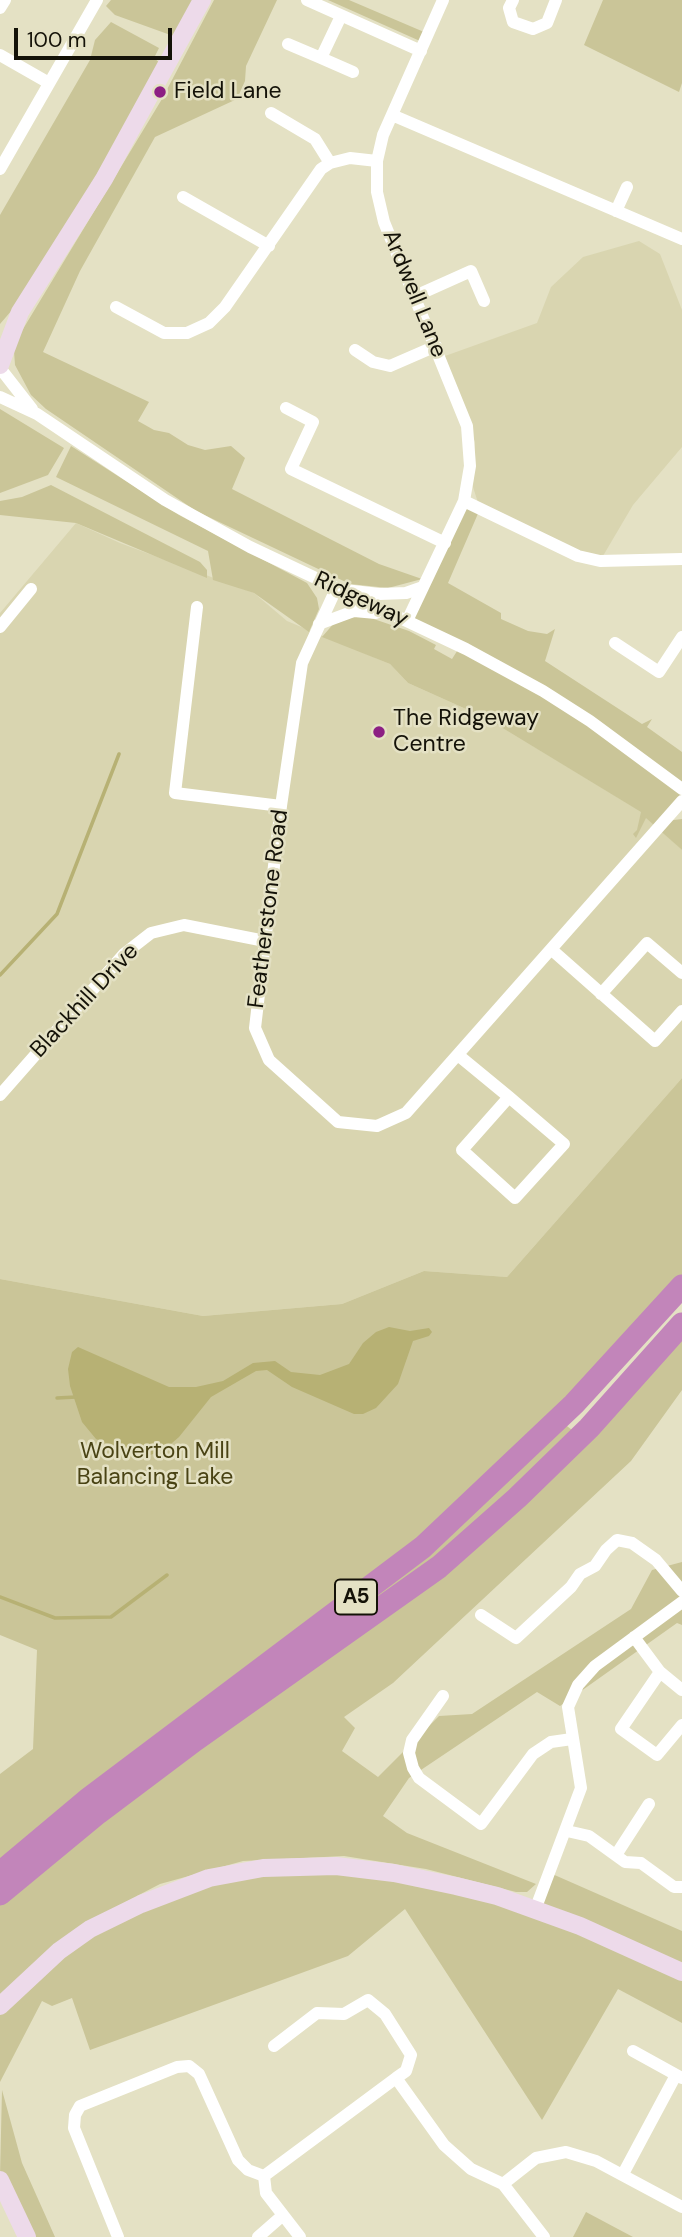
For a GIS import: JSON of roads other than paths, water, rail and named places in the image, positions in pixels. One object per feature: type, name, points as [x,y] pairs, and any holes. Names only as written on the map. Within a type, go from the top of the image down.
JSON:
[{"type":"highway","name":"A5","points":[[0,1873],[87,1800],[423,1547],[574,1404],[682,1286]]},
{"type":"highway","name":"A5","points":[[0,1894],[97,1813],[184,1748],[439,1567],[517,1498],[589,1428],[682,1324]]},
{"type":"street","points":[[0,8],[5,0]]},
{"type":"street","points":[[0,169],[97,0]]},
{"type":"street","points":[[0,367],[20,312],[104,179],[202,0]]},
{"type":"street","points":[[307,0],[421,51]]},
{"type":"street","name":"Ardwell Lane","points":[[407,621],[464,501],[470,466],[467,426],[384,222],[377,192],[377,160],[392,115],[443,0]]},
{"type":"street","points":[[513,0],[509,8],[513,22],[533,29],[547,23],[556,0]]},
{"type":"street","points":[[321,58],[341,16]]},
{"type":"street","points":[[288,44],[353,72]]},
{"type":"street","points":[[0,55],[49,83]]},
{"type":"street","points":[[271,113],[314,139],[330,163]]},
{"type":"street","points":[[392,115],[682,239]]},
{"type":"street","points":[[116,307],[164,333],[187,333],[209,323],[225,307],[321,169],[330,163],[349,158],[377,160]]},
{"type":"street","points":[[616,211],[627,187]]},
{"type":"street","points":[[183,197],[268,246]]},
{"type":"street","points":[[413,297],[468,266],[484,301]]},
{"type":"street","points":[[0,331],[20,312]]},
{"type":"street","points":[[355,350],[373,362],[390,366],[436,346]]},
{"type":"street","name":"Ridgeway","points":[[0,367],[37,414]]},
{"type":"street","name":"Ridgeway","points":[[0,397],[37,414],[165,500],[336,589],[466,649],[590,721],[682,789]]},
{"type":"street","points":[[286,408],[313,422],[285,470],[445,543]]},
{"type":"street","points":[[464,501],[578,556],[600,561],[682,559]]},
{"type":"street","points":[[336,589],[379,594],[406,593],[423,587]]},
{"type":"street","points":[[0,627],[30,589]]},
{"type":"street","name":"Featherstone Road","points":[[336,589],[302,663],[281,806],[255,1028],[269,1060],[338,1122],[377,1126],[407,1113],[682,802]]},
{"type":"street","points":[[197,607],[175,793],[281,806]]},
{"type":"street","points":[[318,624],[339,614],[363,610],[407,621]]},
{"type":"street","points":[[615,643],[659,672],[682,637]]},
{"type":"street","points":[[664,822],[682,819]]},
{"type":"street","name":"Blackhill Drive","points":[[0,1095],[124,954],[151,933],[184,925],[265,941]]},
{"type":"street","points":[[601,993],[647,943],[682,973]]},
{"type":"street","points":[[552,950],[655,1041],[682,1012]]},
{"type":"street","points":[[458,1055],[509,1097],[564,1144],[515,1198],[462,1150],[509,1097]]},
{"type":"street","points":[[481,1615],[516,1638],[571,1587],[580,1574],[595,1566],[606,1549],[617,1540],[632,1543],[656,1560],[682,1591]]},
{"type":"street","points":[[535,1910],[581,1788],[568,1707],[578,1685],[595,1666],[682,1602]]},
{"type":"street","points":[[634,1637],[660,1672],[682,1690]]},
{"type":"street","points":[[660,1672],[621,1729],[657,1755],[682,1725]]},
{"type":"street","points":[[443,1696],[412,1740],[410,1753],[413,1768],[419,1778],[481,1824],[533,1754],[551,1742],[572,1739]]},
{"type":"street","points":[[616,1855],[649,1804]]},
{"type":"street","points":[[567,1831],[589,1836],[625,1861],[641,1863],[674,1887],[682,1887]]},
{"type":"street","points":[[0,2006],[59,1951],[90,1929],[141,1904],[209,1878],[263,1868],[336,1866],[394,1873],[497,1896],[580,1926],[682,1972]]},
{"type":"street","points":[[264,2176],[406,2071],[411,2055],[385,2014],[368,2000],[344,2014],[317,2013],[274,2046]]},
{"type":"street","points":[[623,2174],[679,2077],[633,2051]]},
{"type":"street","points":[[118,2237],[74,2128],[75,2115],[80,2106],[177,2067],[189,2066],[199,2074],[238,2160],[248,2170],[264,2176]]},
{"type":"street","points":[[396,2078],[444,2145],[471,2169],[503,2183],[544,2237]]},
{"type":"street","points":[[503,2183],[536,2158],[550,2153],[566,2152],[586,2157],[623,2174],[682,2207]]},
{"type":"street","points":[[264,2176],[266,2193],[300,2237]]},
{"type":"street","points":[[0,2180],[27,2237]]},
{"type":"street","points":[[258,2237],[282,2216]]},
{"type":"waterway","points":[[0,975],[57,914],[119,754]]},
{"type":"waterway","points":[[57,1398],[76,1397]]},
{"type":"waterway","points":[[0,1597],[55,1618],[111,1617],[167,1575]]},
{"type":"place","name":"Field Lane","points":[[160,92]]},
{"type":"place","name":"The Ridgeway Centre","points":[[379,732]]},
{"type":"park label","name":"Wolverton Mill Balancing Lake","points":[[155,1465]]}]
